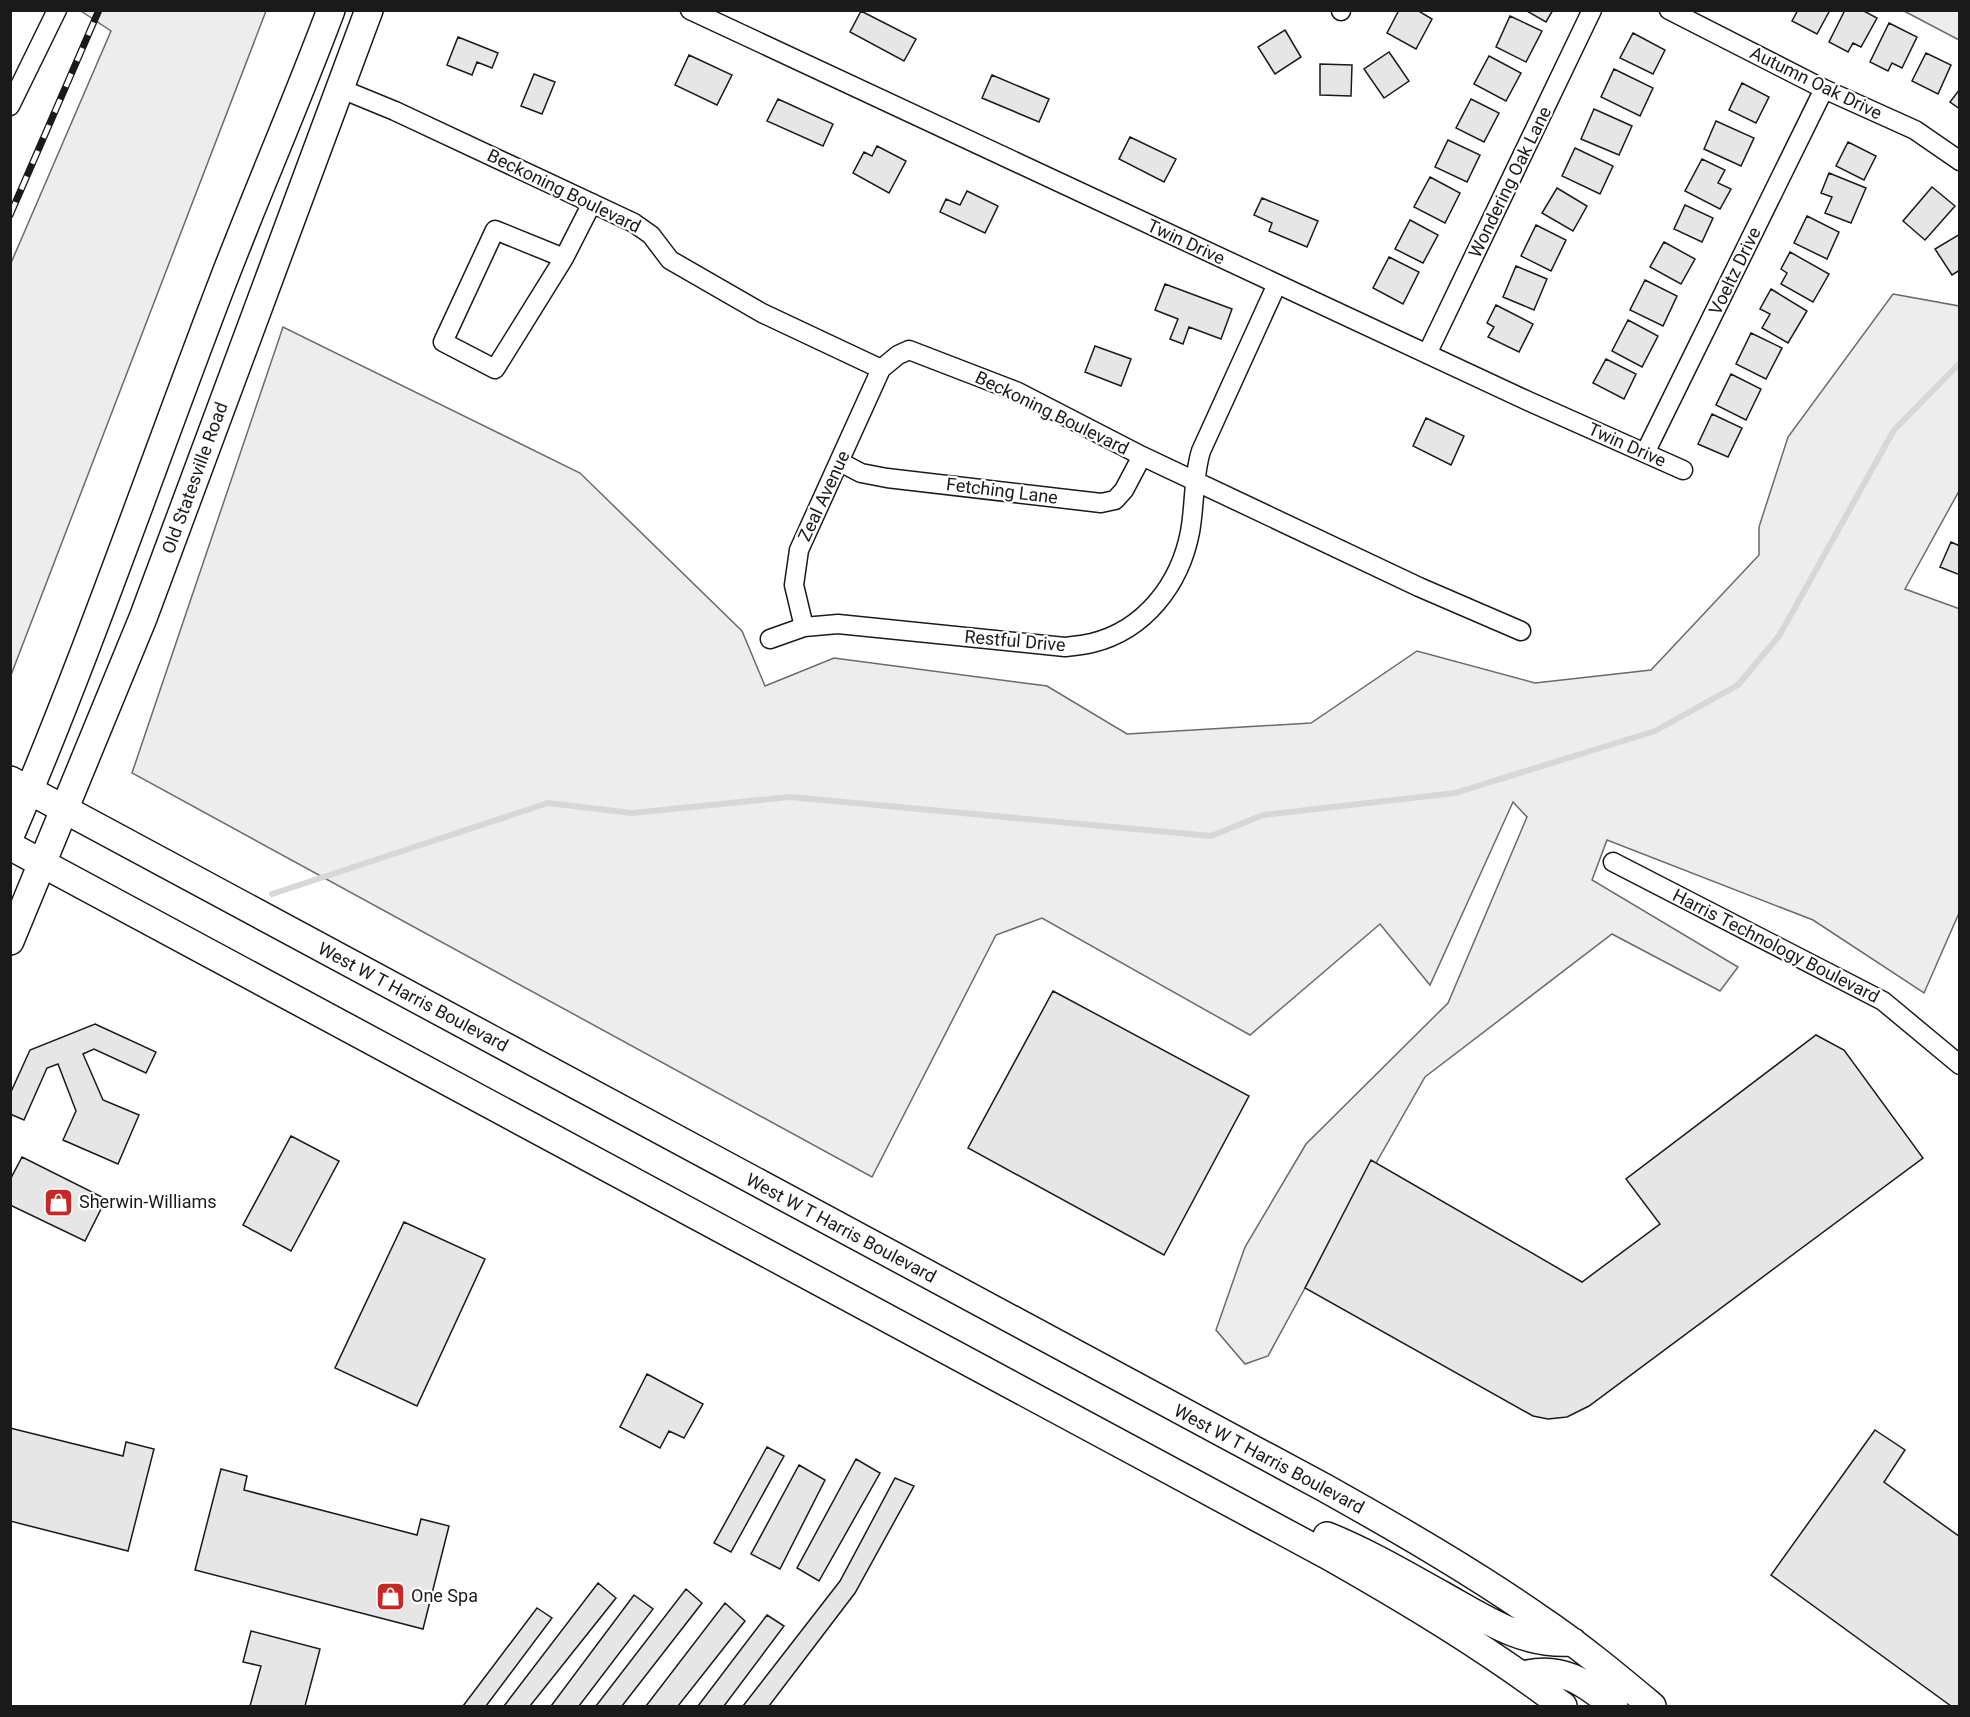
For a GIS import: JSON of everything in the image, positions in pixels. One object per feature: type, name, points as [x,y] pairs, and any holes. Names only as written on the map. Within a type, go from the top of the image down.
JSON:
[{"type":"main road","points":[[10,836],[20,786],[163,444],[223,280],[331,10]]},
{"type":"main road","name":"Old Statesville Road","points":[[10,941],[143,618],[369,10]]},
{"type":"main road","name":"West W T Harris Boulevard","points":[[20,786],[1325,1488],[1472,1575],[1573,1642],[1652,1707]]},
{"type":"main road","points":[[10,846],[846,1294],[1407,1600],[1523,1676],[1563,1707]]},
{"type":"main road","points":[[1195,1484],[1331,1538],[1394,1568],[1519,1635],[1557,1643],[1573,1642]]},
{"type":"main road","points":[[1523,1676],[1539,1671],[1563,1674],[1587,1686],[1614,1707]]},
{"type":"street","points":[[10,106],[57,10]]},
{"type":"street","name":"Twin Drive","points":[[690,10],[1427,354],[1683,470]]},
{"type":"street","name":"Wondering Oak Lane","points":[[1427,354],[1592,10]]},
{"type":"street","name":"Autumn Oak Drive","points":[[1670,10],[1824,89],[1915,130],[1959,160]]},
{"type":"street","name":"Beckoning Boulevard","points":[[339,88],[395,111],[634,223],[651,235],[670,260],[762,313],[881,369],[898,355],[909,350],[1018,392],[1142,456],[1419,587],[1521,631]]},
{"type":"street","name":"Voeltz Drive","points":[[1645,453],[1824,89]]},
{"type":"street","points":[[564,258],[495,230],[442,342],[495,369],[564,258],[592,203]]},
{"type":"street","name":"Restful Drive","points":[[770,639],[804,627],[838,624],[1065,646],[1092,644],[1134,625],[1149,612],[1177,574],[1190,530],[1200,451],[1277,284]]},
{"type":"street","name":"Zeal Avenue","points":[[804,627],[794,585],[799,550],[881,369]]},
{"type":"street","name":"Fetching Lane","points":[[840,462],[861,473],[887,478],[1101,503],[1115,500],[1124,490],[1142,456]]},
{"type":"street","name":"Harris Technology Boulevard","points":[[1613,862],[1883,1000],[1959,1065]]},
{"type":"shaded area","points":[[81,11],[266,11],[11,675],[11,263],[111,31]]},
{"type":"shaded area","points":[[1904,11],[1959,11],[1959,40]]},
{"type":"shaded area","points":[[1893,294],[1959,306],[1959,491],[1905,589],[1960,609],[1959,913],[1924,993],[1813,920],[1607,840],[1592,880],[1738,967],[1720,991],[1612,934],[1425,1077],[1268,1356],[1245,1364],[1216,1330],[1245,1247],[1306,1144],[1448,1003],[1527,817],[1513,802],[1430,985],[1380,924],[1250,1035],[1042,918],[996,935],[872,1177],[132,773],[283,327],[580,473],[742,631],[765,686],[834,658],[1047,686],[1127,734],[1311,723],[1417,651],[1535,683],[1651,670],[1759,555],[1759,527],[1788,437]]},
{"type":"building","points":[[1399,10],[1417,10],[1432,19],[1416,49],[1387,33]]},
{"type":"building","points":[[1525,10],[1553,10],[1546,22]]},
{"type":"building","points":[[1798,10],[1830,10],[1817,34],[1792,21]]},
{"type":"building","points":[[1845,10],[1862,10],[1877,18],[1861,47],[1853,43],[1848,52],[1829,42]]},
{"type":"building","points":[[861,11],[916,39],[904,61],[850,32]]},
{"type":"building","points":[[1510,16],[1542,31],[1526,62],[1496,47]]},
{"type":"building","points":[[1889,23],[1917,37],[1902,68],[1892,63],[1888,71],[1870,62]]},
{"type":"building","points":[[1285,30],[1301,57],[1275,74],[1258,47]]},
{"type":"building","points":[[1633,33],[1665,50],[1653,74],[1620,58]]},
{"type":"building","points":[[458,37],[498,53],[492,68],[477,62],[472,75],[447,65]]},
{"type":"building","points":[[1389,52],[1409,81],[1384,98],[1364,69]]},
{"type":"building","points":[[1926,53],[1951,65],[1938,94],[1912,81]]},
{"type":"building","points":[[689,55],[732,75],[717,105],[675,85]]},
{"type":"building","points":[[1489,56],[1521,73],[1506,101],[1474,84]]},
{"type":"building","points":[[1320,64],[1352,65],[1351,96],[1320,95]]},
{"type":"building","points":[[1614,69],[1653,88],[1640,116],[1601,97]]},
{"type":"building","points":[[534,74],[555,82],[542,114],[521,106]]},
{"type":"building","points":[[992,75],[1049,99],[1039,122],[982,98]]},
{"type":"building","points":[[1742,83],[1769,97],[1756,123],[1729,110]]},
{"type":"building","points":[[1960,89],[1960,109],[1950,102]]},
{"type":"building","points":[[778,99],[833,124],[823,146],[767,121]]},
{"type":"building","points":[[1471,99],[1499,113],[1484,142],[1456,128]]},
{"type":"building","points":[[1594,109],[1632,126],[1619,155],[1581,139]]},
{"type":"building","points":[[1716,121],[1754,138],[1741,166],[1704,149]]},
{"type":"building","points":[[1130,137],[1176,159],[1164,182],[1119,159]]},
{"type":"building","points":[[1448,140],[1480,155],[1467,182],[1435,167]]},
{"type":"building","points":[[1848,142],[1876,156],[1864,180],[1836,166]]},
{"type":"building","points":[[877,146],[906,161],[889,193],[853,173],[864,152],[872,156]]},
{"type":"building","points":[[1575,148],[1613,166],[1600,194],[1562,176]]},
{"type":"building","points":[[1702,159],[1725,170],[1718,183],[1731,189],[1720,209],[1685,191]]},
{"type":"building","points":[[1829,173],[1866,188],[1851,223],[1825,213],[1832,197],[1821,193]]},
{"type":"building","points":[[1430,177],[1460,193],[1445,223],[1414,207]]},
{"type":"building","points":[[1932,187],[1955,206],[1925,240],[1903,221]]},
{"type":"building","points":[[1557,188],[1587,206],[1573,231],[1542,213]]},
{"type":"building","points":[[967,191],[998,206],[985,233],[940,212],[946,199],[960,205]]},
{"type":"building","points":[[1262,198],[1318,221],[1307,247],[1269,231],[1272,223],[1254,215]]},
{"type":"building","points":[[1685,205],[1713,218],[1702,242],[1674,229]]},
{"type":"building","points":[[1807,216],[1839,232],[1827,259],[1794,243]]},
{"type":"building","points":[[1410,220],[1438,235],[1423,263],[1395,249]]},
{"type":"building","points":[[1536,225],[1566,240],[1551,271],[1521,256]]},
{"type":"building","points":[[1960,234],[1960,270],[1952,275],[1935,249]]},
{"type":"building","points":[[1664,242],[1695,259],[1681,284],[1650,267]]},
{"type":"building","points":[[1790,252],[1829,274],[1813,302],[1781,284],[1787,273],[1781,269]]},
{"type":"building","points":[[1389,257],[1419,272],[1403,304],[1373,288]]},
{"type":"building","points":[[1516,266],[1547,279],[1534,310],[1503,297]]},
{"type":"building","points":[[1645,280],[1677,296],[1663,326],[1630,310]]},
{"type":"building","points":[[1165,284],[1232,309],[1221,339],[1189,327],[1183,344],[1170,339],[1178,319],[1155,310]]},
{"type":"building","points":[[1771,289],[1807,311],[1788,343],[1762,328],[1770,314],[1760,309]]},
{"type":"building","points":[[1496,305],[1533,324],[1519,352],[1488,337],[1494,327],[1487,323]]},
{"type":"building","points":[[1628,320],[1658,336],[1642,367],[1612,351]]},
{"type":"building","points":[[1751,333],[1782,348],[1766,379],[1736,364]]},
{"type":"building","points":[[1095,346],[1131,359],[1121,386],[1085,372]]},
{"type":"building","points":[[1606,359],[1636,374],[1624,399],[1593,383]]},
{"type":"building","points":[[1731,374],[1761,389],[1746,420],[1716,405]]},
{"type":"building","points":[[1712,414],[1742,428],[1728,457],[1698,444]]},
{"type":"building","points":[[1426,418],[1464,436],[1451,465],[1413,446]]},
{"type":"building","points":[[1951,542],[1960,546],[1960,575],[1940,567]]},
{"type":"building","points":[[1053,991],[1249,1096],[1164,1255],[968,1148]]},
{"type":"building","points":[[95,1024],[156,1052],[146,1073],[94,1049],[83,1054],[103,1100],[139,1115],[118,1164],[63,1140],[76,1111],[58,1064],[47,1068],[24,1120],[10,1114],[10,1094],[30,1050]]},
{"type":"building","points":[[1816,1035],[1844,1050],[1923,1158],[1589,1406],[1567,1417],[1548,1419],[1533,1416],[1305,1288],[1371,1160],[1582,1282],[1660,1224],[1626,1179]]},
{"type":"building","points":[[291,1136],[339,1161],[291,1251],[243,1225]]},
{"type":"building","name":"Sherwin-Williams","points":[[22,1157],[106,1199],[85,1241],[10,1205],[10,1180]]},
{"type":"building","points":[[404,1222],[485,1259],[417,1406],[335,1368]]},
{"type":"building","points":[[647,1374],[703,1404],[684,1438],[669,1431],[660,1448],[620,1427]]},
{"type":"building","points":[[10,1428],[123,1456],[126,1442],[154,1449],[128,1551],[10,1521]]},
{"type":"building","points":[[1875,1430],[1905,1450],[1884,1482],[1960,1537],[1960,1706],[1951,1706],[1771,1575]]},
{"type":"building","points":[[767,1447],[784,1456],[731,1552],[714,1543]]},
{"type":"building","points":[[856,1459],[880,1473],[819,1581],[797,1568]]},
{"type":"building","points":[[799,1465],[825,1480],[780,1569],[751,1554]]},
{"type":"building","points":[[221,1469],[247,1476],[244,1490],[417,1535],[421,1519],[449,1526],[423,1629],[195,1570]]},
{"type":"building","points":[[895,1478],[914,1486],[855,1593],[769,1706],[743,1706],[840,1581]]},
{"type":"building","points":[[598,1583],[616,1598],[530,1706],[504,1706]]},
{"type":"building","points":[[686,1589],[702,1603],[622,1706],[596,1706]]},
{"type":"building","points":[[634,1595],[653,1609],[579,1706],[551,1706]]},
{"type":"building","points":[[725,1603],[745,1621],[678,1706],[646,1706]]},
{"type":"building","points":[[537,1608],[552,1618],[486,1706],[463,1706]]},
{"type":"building","points":[[767,1615],[784,1626],[724,1706],[698,1706]]},
{"type":"building","points":[[251,1631],[320,1649],[305,1706],[250,1706],[261,1666],[243,1662]]},
{"type":"waterway","points":[[272,894],[548,803],[632,813],[790,797],[1211,836],[1263,815],[1455,793],[1655,731],[1738,685],[1779,636],[1894,430],[1960,363]]},
{"type":"railway","points":[[10,215],[99,10]]},
{"type":"place","name":"Sherwin-Williams","points":[[58,1202]]},
{"type":"place","name":"One Spa","points":[[390,1596]]}]
